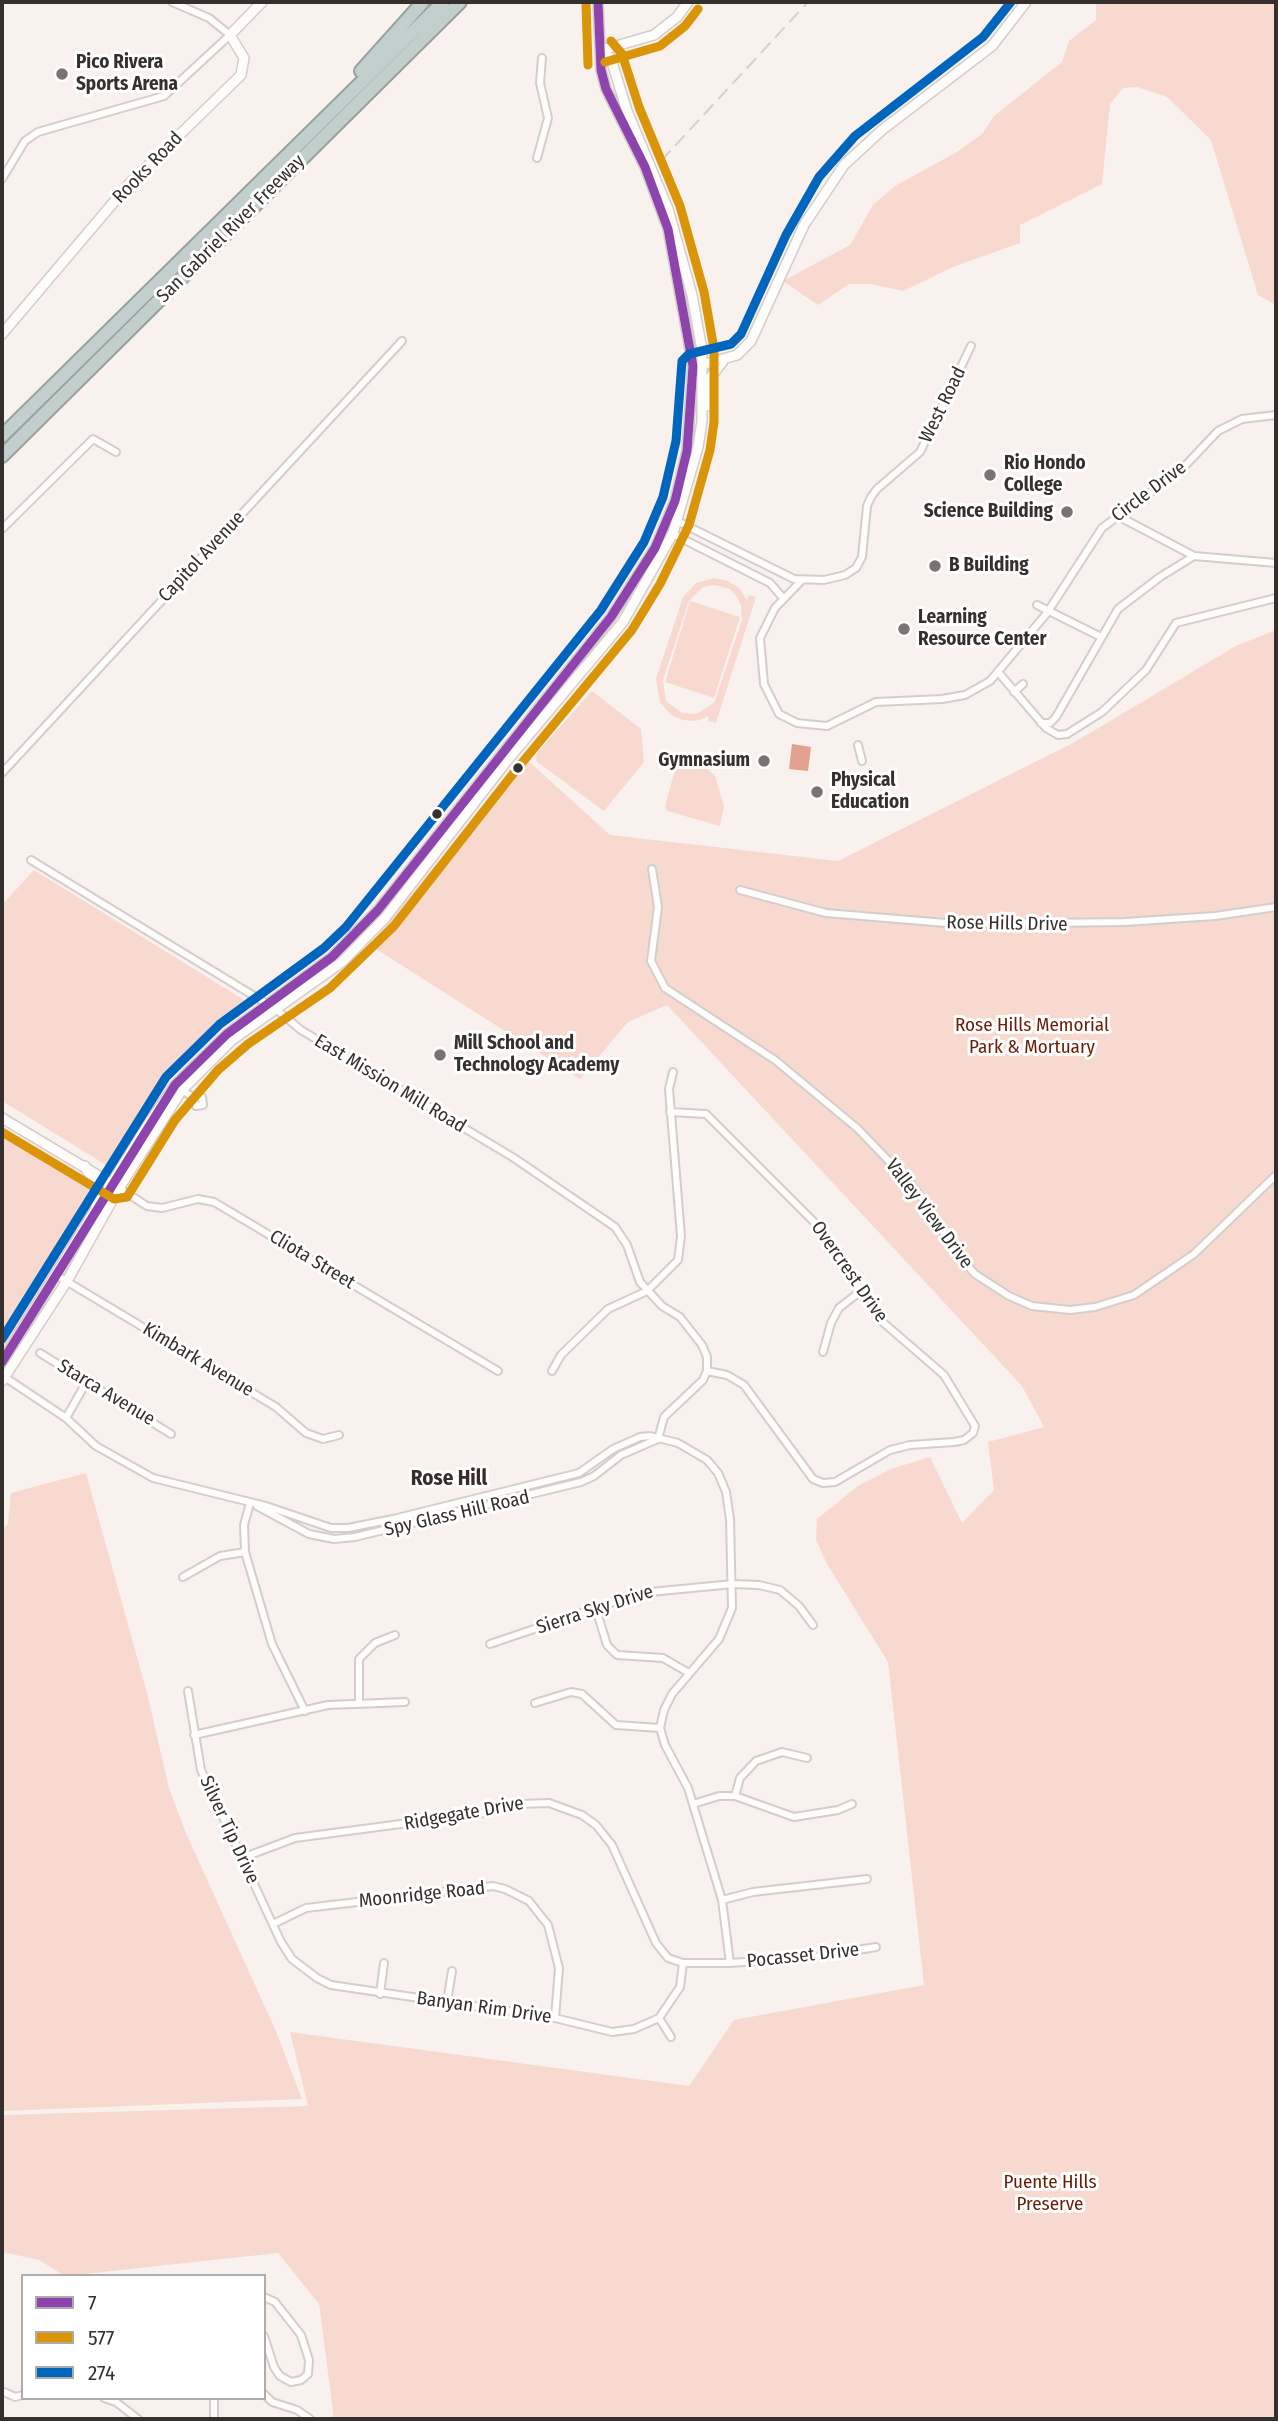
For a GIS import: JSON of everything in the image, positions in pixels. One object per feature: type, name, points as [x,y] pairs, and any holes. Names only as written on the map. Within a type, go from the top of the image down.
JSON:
[{"type":"highway","points":[[362,71],[423,2]]},
{"type":"highway","name":"San Gabriel River Freeway","points":[[2,426],[433,2]]},
{"type":"highway","points":[[2,436],[443,2]]},
{"type":"highway","points":[[2,446],[449,2]]},
{"type":"highway","name":"San Gabriel River Freeway","points":[[2,456],[460,2]]},
{"type":"main road","points":[[230,35],[261,2]]},
{"type":"main road","points":[[273,1007],[322,978],[360,944],[623,622],[668,531],[668,516],[687,451],[692,366],[668,229],[645,167],[606,89],[598,60],[602,50],[598,2]]},
{"type":"main road","points":[[602,50],[654,35],[677,16],[688,2]]},
{"type":"main road","points":[[692,366],[737,355],[751,341],[804,225],[844,166],[882,130],[992,46],[1026,2]]},
{"type":"main road","name":"Rooks Road","points":[[2,334],[130,183],[241,75],[244,58],[230,35]]},
{"type":"main road","points":[[3,1378],[67,1281],[116,1185],[154,1131],[232,1040],[332,957],[385,902],[611,617],[668,531],[678,521],[700,432],[704,365],[697,315],[674,227],[618,87],[611,59],[602,50]]},
{"type":"main road","points":[[700,432],[705,425],[710,379],[724,360]]},
{"type":"main road","points":[[360,944],[359,937],[380,914],[385,902]]},
{"type":"main road","points":[[2,1362],[96,1209],[186,1092]]},
{"type":"main road","points":[[2,1118],[116,1185]]},
{"type":"main road","points":[[84,1165],[95,1190],[96,1209]]},
{"type":"street","points":[[2,179],[25,141],[38,132],[164,96],[230,35],[209,18],[172,2]]},
{"type":"street","points":[[537,158],[548,118],[540,83],[542,58]]},
{"type":"street","points":[[2,156],[10,163]]},
{"type":"street","name":"Capitol Avenue","points":[[2,773],[402,341]]},
{"type":"street","name":"West Road","points":[[802,580],[845,575],[856,568],[865,546],[867,506],[877,489],[920,452],[971,346]]},
{"type":"street","name":"Circle Drive","points":[[783,598],[765,623],[760,638],[761,670],[770,701],[779,714],[797,723],[827,726],[876,702],[942,699],[965,695],[990,681],[998,672],[1071,582],[1094,538],[1116,515],[1182,469],[1218,431],[1242,419],[1276,415]]},
{"type":"street","points":[[2,529],[93,439],[116,452]]},
{"type":"street","points":[[1116,515],[1194,556],[1276,563]]},
{"type":"street","points":[[668,516],[802,580],[783,598],[770,583]]},
{"type":"street","points":[[668,531],[770,583],[792,590]]},
{"type":"street","points":[[1041,723],[1050,723],[1056,716],[1118,609],[1194,556]]},
{"type":"street","points":[[998,672],[1041,723],[1058,735],[1067,734],[1092,720],[1146,670],[1176,623],[1276,598]]},
{"type":"street","points":[[1037,605],[1101,637]]},
{"type":"street","points":[[1014,692],[1023,684]]},
{"type":"street","points":[[858,745],[862,761]]},
{"type":"street","name":"East Mission Mill Road","points":[[31,860],[273,1007],[301,1030],[584,1203],[615,1227],[626,1245],[640,1282],[647,1291]]},
{"type":"street","name":"Valley View Drive","points":[[652,869],[658,907],[650,955],[660,982],[681,999],[775,1060],[858,1128],[919,1195],[955,1252],[975,1274],[1009,1296],[1032,1306],[1070,1310],[1095,1307],[1134,1295],[1194,1254],[1276,1175]]},
{"type":"street","name":"Rose Hills Drive","points":[[740,890],[826,914],[958,925],[1125,922],[1208,916],[1276,907]]},
{"type":"street","points":[[552,1371],[562,1355],[608,1309],[647,1291],[670,1271],[681,1252],[670,1112],[669,1089],[673,1072]]},
{"type":"street","name":"Overcrest Drive","points":[[670,1112],[706,1114],[726,1131],[823,1231],[878,1318],[944,1375],[975,1426],[973,1433],[964,1440],[910,1445],[890,1450],[835,1482],[823,1483],[813,1479],[744,1385],[727,1375],[708,1371]]},
{"type":"street","name":"Cliota Street","points":[[116,1185],[147,1206],[162,1208],[198,1199],[214,1202],[498,1371]]},
{"type":"street","name":"Kimbark Avenue","points":[[56,1275],[276,1407],[306,1433],[323,1439],[340,1435]]},
{"type":"street","points":[[823,1352],[831,1323],[839,1308],[862,1290]]},
{"type":"street","points":[[647,1291],[662,1306],[680,1317],[702,1345],[708,1371],[697,1389],[664,1417],[658,1438]]},
{"type":"street","name":"Starca Avenue","points":[[40,1353],[171,1434]]},
{"type":"street","name":"Spy Glass Hill Road","points":[[3,1378],[66,1418],[96,1446],[153,1478],[250,1503],[318,1526],[348,1528],[579,1473],[625,1442],[650,1436],[692,1450],[718,1473],[726,1492],[733,1584],[727,1624],[719,1639],[689,1673],[664,1710],[660,1728]]},
{"type":"street","points":[[66,1418],[87,1381]]},
{"type":"street","name":"Spy Glass Hill Road","points":[[250,1503],[309,1534],[334,1539],[355,1537],[581,1482],[594,1476],[621,1455],[658,1438]]},
{"type":"street","points":[[250,1503],[244,1525],[245,1552],[272,1644],[305,1711]]},
{"type":"street","points":[[183,1577],[220,1556],[245,1552]]},
{"type":"street","name":"Sierra Sky Drive","points":[[490,1644],[661,1589],[733,1584],[759,1585],[780,1590],[799,1606],[813,1625]]},
{"type":"street","points":[[596,1609],[607,1645],[617,1655],[663,1658],[689,1673]]},
{"type":"street","points":[[359,1703],[359,1660],[375,1643],[395,1635]]},
{"type":"street","name":"Silver Tip Drive","points":[[188,1691],[201,1770],[273,1924]]},
{"type":"street","points":[[535,1703],[571,1692],[582,1694],[616,1725],[660,1728],[665,1745],[693,1804],[722,1900],[730,1963],[683,1964],[680,1987],[659,2018],[671,2037]]},
{"type":"street","points":[[194,1735],[305,1711],[359,1703],[405,1702]]},
{"type":"street","points":[[735,1796],[740,1778],[756,1762],[782,1752],[807,1758]]},
{"type":"street","points":[[693,1804],[719,1796],[735,1796],[793,1816],[838,1810],[852,1804]]},
{"type":"street","name":"Ridgegate Drive","points":[[242,1858],[295,1838],[484,1813],[521,1804],[549,1803],[582,1815],[596,1825],[612,1845],[656,1942],[668,1958],[683,1964]]},
{"type":"street","points":[[722,1900],[765,1891],[867,1879]]},
{"type":"street","name":"Moonridge Road","points":[[273,1924],[306,1908],[493,1886],[505,1889],[530,1902],[548,1925],[559,1968],[555,2018]]},
{"type":"street","name":"Banyan Rim Drive","points":[[273,1924],[292,1959],[331,1985],[555,2018],[612,2032],[634,2029],[659,2018]]},
{"type":"street","name":"Pocasset Drive","points":[[730,1963],[814,1957],[876,1947]]},
{"type":"street","points":[[380,1994],[384,1963]]},
{"type":"street","points":[[447,2002],[452,1972]]},
{"type":"street","points":[[266,2298],[275,2302],[301,2335],[309,2360],[308,2374],[301,2380],[291,2382],[280,2376],[266,2342]]},
{"type":"street","points":[[2,2391],[15,2397],[21,2396]]},
{"type":"street","points":[[266,2396],[272,2402],[297,2410],[310,2419]]},
{"type":"street","points":[[110,2400],[138,2419]]},
{"type":"street","points":[[214,2400],[214,2419]]},
{"type":"green space","points":[[1096,2],[1276,2],[1276,305],[1258,295],[1211,140],[1167,97],[1137,87],[1123,88],[1110,104],[1102,184],[1020,225],[1020,243],[953,267],[903,291],[871,284],[849,284],[818,305],[783,281],[850,245],[873,205],[895,186],[957,152],[982,134],[994,116],[1062,62],[1069,41],[1096,20]]},
{"type":"green space","points":[[714,578],[728,581],[739,588],[747,600],[749,595],[756,597],[716,723],[708,721],[709,716],[696,721],[682,720],[671,715],[660,702],[656,679],[683,597],[696,583]],"holes":[[[715,585],[730,589],[741,605],[742,620],[714,703],[696,714],[682,713],[666,701],[663,680],[689,601],[703,587]]]},
{"type":"green space","points":[[690,601],[740,617],[714,698],[665,682]]},
{"type":"green space","points":[[1276,630],[1276,2419],[334,2419],[319,2304],[278,2253],[84,2274],[62,2274],[39,2260],[2,2252],[2,2115],[308,2106],[290,2032],[689,2086],[734,2020],[924,1985],[888,1662],[827,1564],[816,1540],[817,1519],[858,1486],[891,1469],[930,1457],[962,1523],[994,1490],[988,1442],[1044,1427],[1022,1386],[667,1005],[628,1022],[580,1079],[370,945],[524,757],[610,835],[838,861],[1073,743],[1236,646]]},
{"type":"green space","points":[[592,691],[641,729],[644,762],[604,811],[537,762],[536,754]]},
{"type":"green space","points":[[679,755],[703,764],[715,776],[724,806],[720,826],[667,811],[665,806]]},
{"type":"green space","points":[[34,870],[249,1003],[196,1046],[159,1091],[111,1168],[2,1101],[2,905]]},
{"type":"green space","points":[[2,1131],[95,1189],[68,1246],[2,1353]]},
{"type":"green space","points":[[86,1473],[147,1693],[169,1788],[185,1831],[275,2029],[302,2099],[2,2111],[2,1529],[8,1524],[11,1493]]},
{"type":"shaded area","points":[[792,744],[811,747],[808,771],[789,769]]},
{"type":"railway","points":[[661,161],[808,2]]},
{"type":"transit line","name":"7","points":[[2,1362],[175,1085],[227,1034],[332,957],[378,910],[611,617],[655,548],[675,501],[687,451],[693,366],[668,229],[645,167],[606,89],[601,70],[598,2]]},
{"type":"transit line","name":"274","points":[[2,1339],[166,1077],[220,1024],[324,948],[346,927],[601,610],[644,542],[663,497],[676,441],[682,361],[689,354],[731,344],[741,334],[786,235],[819,177],[855,136],[983,37],[1011,2]]},
{"type":"transit line","name":"577","points":[[586,3],[588,65]]},
{"type":"transit line","name":"577","points":[[605,62],[660,46],[685,26],[698,9]]},
{"type":"transit line","name":"577","points":[[2,1132],[114,1199],[127,1197],[175,1120],[218,1070],[248,1044],[330,988],[394,926],[516,770],[632,630],[660,584],[689,525],[710,450],[714,422],[714,349],[704,292],[680,206],[639,107],[622,54],[611,41]]},
{"type":"place","name":"Pico Rivera Sports Arena","points":[[62,74]]},
{"type":"place","name":"Rio Hondo College","points":[[990,475]]},
{"type":"place","name":"Science Building","points":[[1067,512]]},
{"type":"place","name":"B Building","points":[[935,566]]},
{"type":"place","name":"Learning Resource Center","points":[[904,629]]},
{"type":"place","name":"Gymnasium","points":[[764,761]]},
{"type":"place","name":"Physical Education","points":[[817,792]]},
{"type":"place","name":"Mill School and Technology Academy","points":[[440,1055]]},
{"type":"district","name":"Rose Hill","points":[[449,1479]]},
{"type":"park label","name":"Rose Hills Memorial Park & Mortuary","points":[[1032,1037]]},
{"type":"park label","name":"Puente Hills Preserve","points":[[1050,2194]]}]
